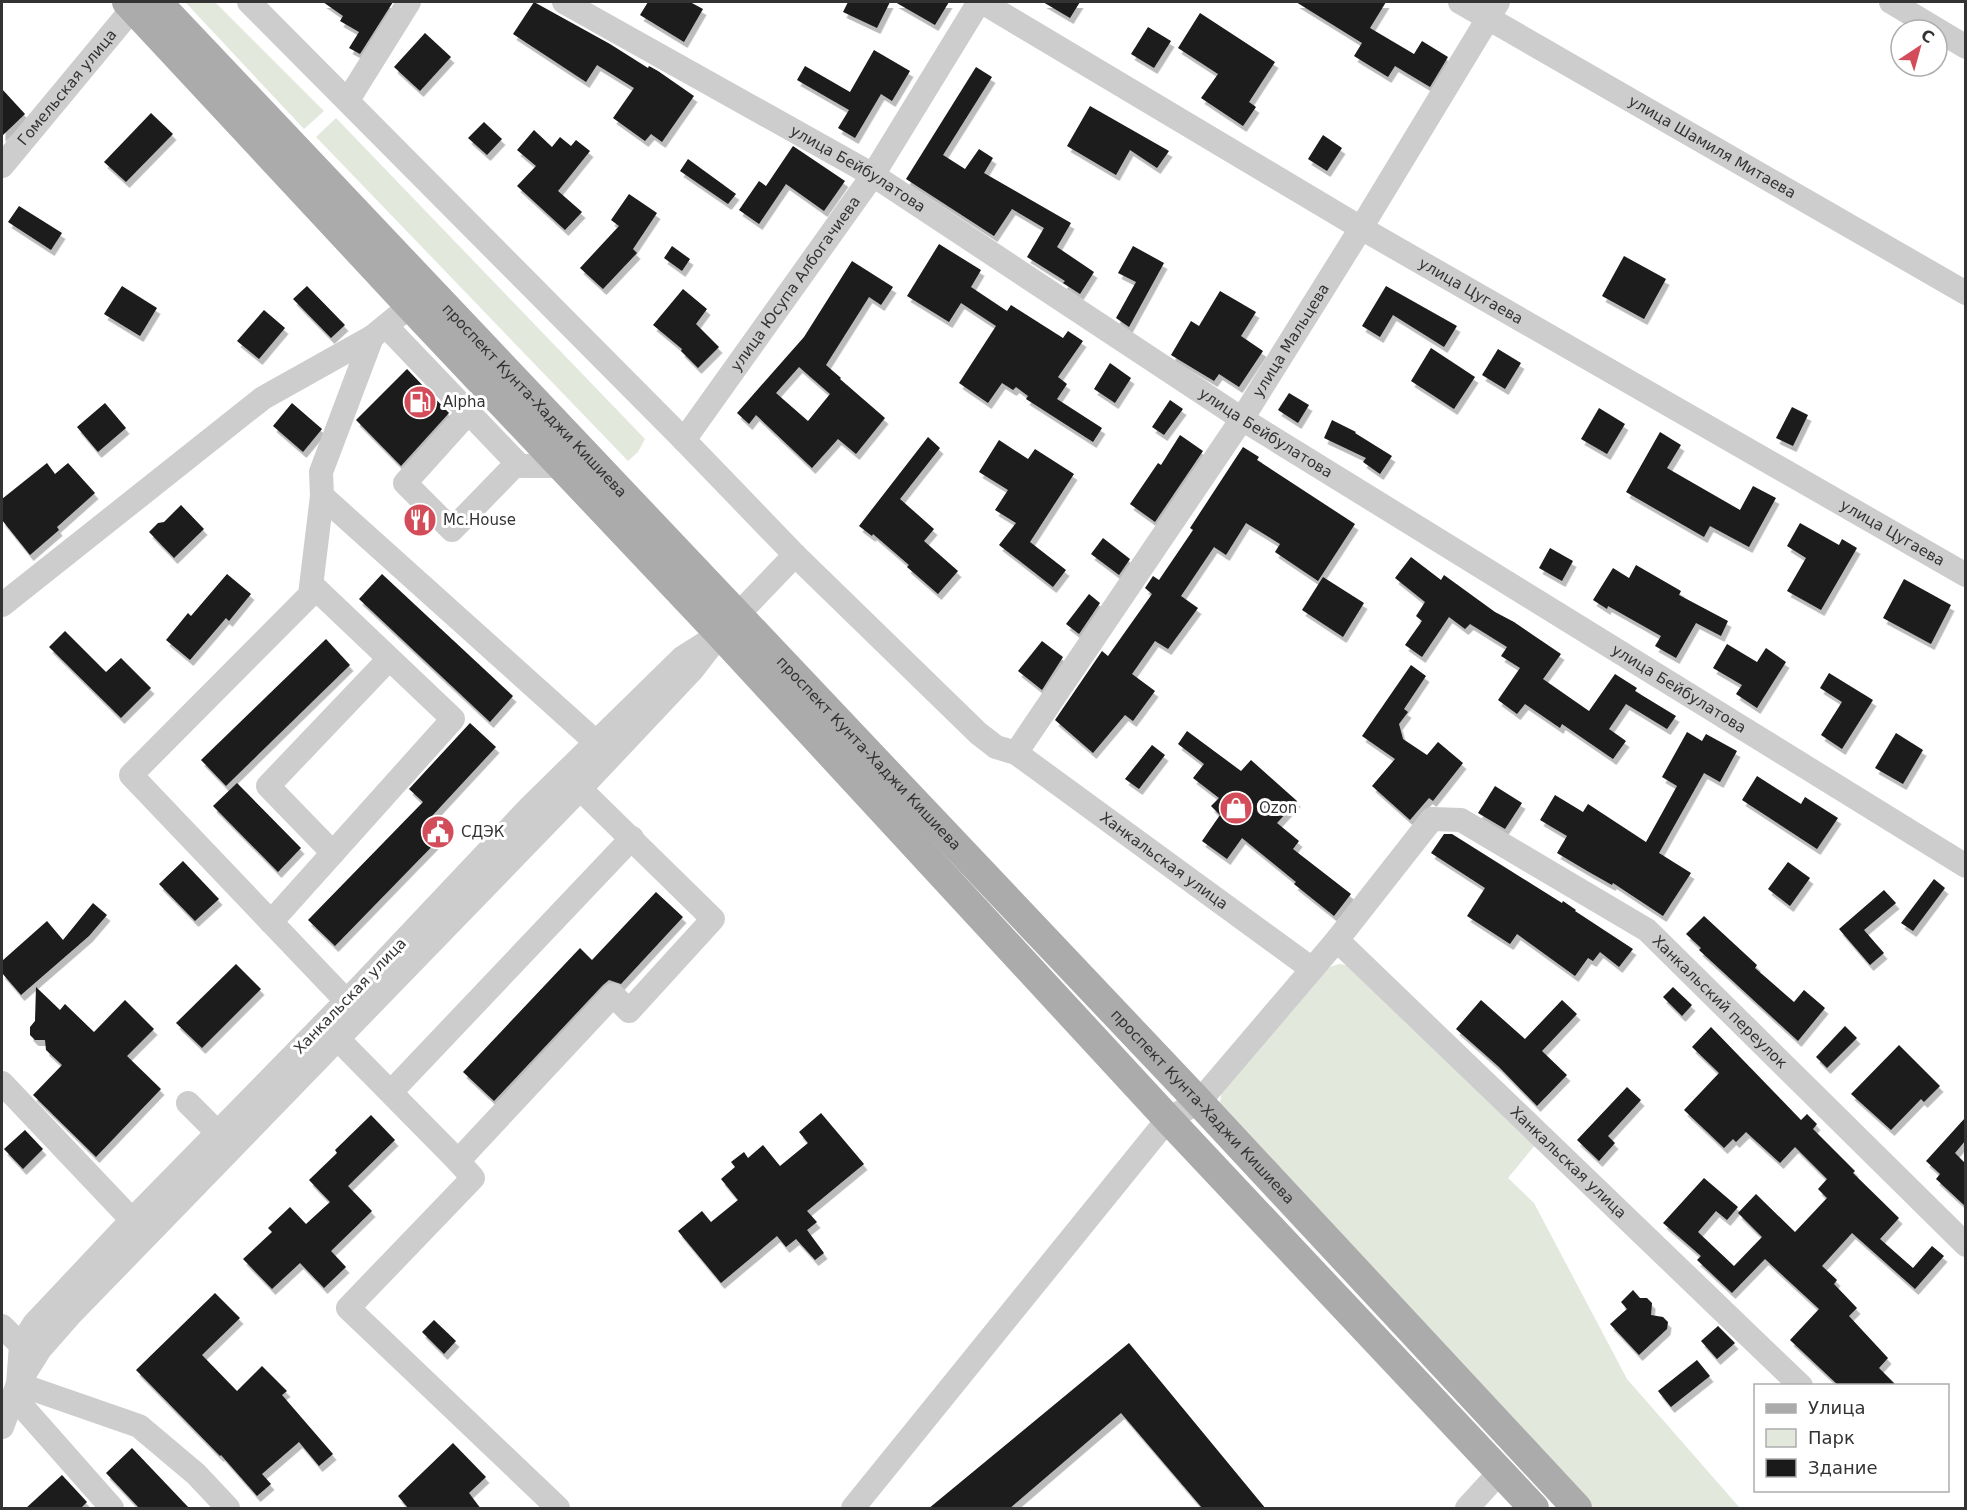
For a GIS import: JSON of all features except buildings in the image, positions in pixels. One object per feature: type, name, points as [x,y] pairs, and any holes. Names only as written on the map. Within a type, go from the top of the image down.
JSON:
[{"type":"main road","name":"проспект Кунта-Хаджи Кишиева","points":[[139,4],[410,306],[561,466],[729,624],[1199,1102],[1577,1509]]},
{"type":"main road","name":"проспект Кунта-Хаджи Кишиева","points":[[139,4],[496,358],[1168,1119],[1534,1509]]},
{"type":"street","points":[[249,2],[684,440],[795,555],[978,733],[996,747],[1016,753]]},
{"type":"street","points":[[348,100],[409,2]]},
{"type":"street","name":"улица Бейбулатова","points":[[564,2],[873,176],[1242,419],[1965,866]]},
{"type":"street","name":"улица Юсупа Албогачиева","points":[[684,440],[873,176],[980,2]]},
{"type":"street","name":"улица Цугаева","points":[[980,2],[1361,228],[1965,575]]},
{"type":"street","name":"улица Шамиля Митаева","points":[[1460,2],[1493,10],[1965,293]]},
{"type":"street","points":[[1891,2],[1965,47]]},
{"type":"street","name":"Гомельская улица","points":[[2,166],[139,4]]},
{"type":"street","name":"улица Мальцева","points":[[1016,753],[1242,419],[1493,10]]},
{"type":"street","points":[[2,605],[263,398],[379,331],[410,306],[496,358]]},
{"type":"street","points":[[379,331],[469,412],[520,466],[561,466]]},
{"type":"street","points":[[352,1007],[131,775],[310,595],[322,496],[321,472],[379,331]]},
{"type":"street","points":[[469,412],[405,483],[452,530],[517,463]]},
{"type":"street","points":[[322,496],[604,749]]},
{"type":"street","name":"Ханкальская улица","points":[[2,1427],[16,1390],[39,1349],[69,1316],[329,1031],[604,749],[693,669],[729,624],[795,555]]},
{"type":"street","points":[[271,922],[453,719],[312,585]]},
{"type":"street","points":[[333,853],[268,786],[389,659]]},
{"type":"street","name":"Ханкальская улица","points":[[1016,753],[1312,969]]},
{"type":"street","points":[[458,1161],[613,994],[629,1011],[713,919],[572,782]]},
{"type":"street","name":"Ханкальский переулок","points":[[1337,940],[1432,819],[1461,820],[1647,930],[1965,1245]]},
{"type":"street","points":[[391,1092],[632,838]]},
{"type":"street","points":[[853,1509],[1168,1119],[1199,1102],[1337,940]]},
{"type":"street","name":"Ханкальская улица","points":[[1337,940],[1799,1384]]},
{"type":"street","points":[[329,1031],[473,1178],[348,1308],[558,1509]]},
{"type":"street","name":"Ханкальская улица","points":[[16,1390],[21,1345],[34,1324],[217,1132],[329,1031]]},
{"type":"street","points":[[2,1083],[132,1220]]},
{"type":"street","points":[[188,1103],[217,1132]]},
{"type":"street","points":[[2,1326],[21,1345]]},
{"type":"street","points":[[16,1390],[106,1507]]},
{"type":"street","points":[[16,1390],[139,1426],[196,1474],[228,1509]]},
{"type":"street","points":[[1467,1509],[1500,1472]]},
{"type":"green space","points":[[185,2],[215,2],[324,111],[304,129]]},
{"type":"green space","points":[[336,118],[645,439],[638,452],[628,461],[316,137]]},
{"type":"green space","points":[[1339,964],[1352,966],[1536,1144],[1508,1178],[1534,1203],[1627,1379],[1740,1508],[1592,1508],[1222,1116],[1219,1107],[1222,1091],[1324,969]]},
{"type":"place","name":"Alpha","points":[[420,402]]},
{"type":"place","name":"Mc.House","points":[[420,520]]},
{"type":"place","name":"Ozon","points":[[1236,808]]},
{"type":"place","name":"СДЭК","points":[[438,832]]}]
